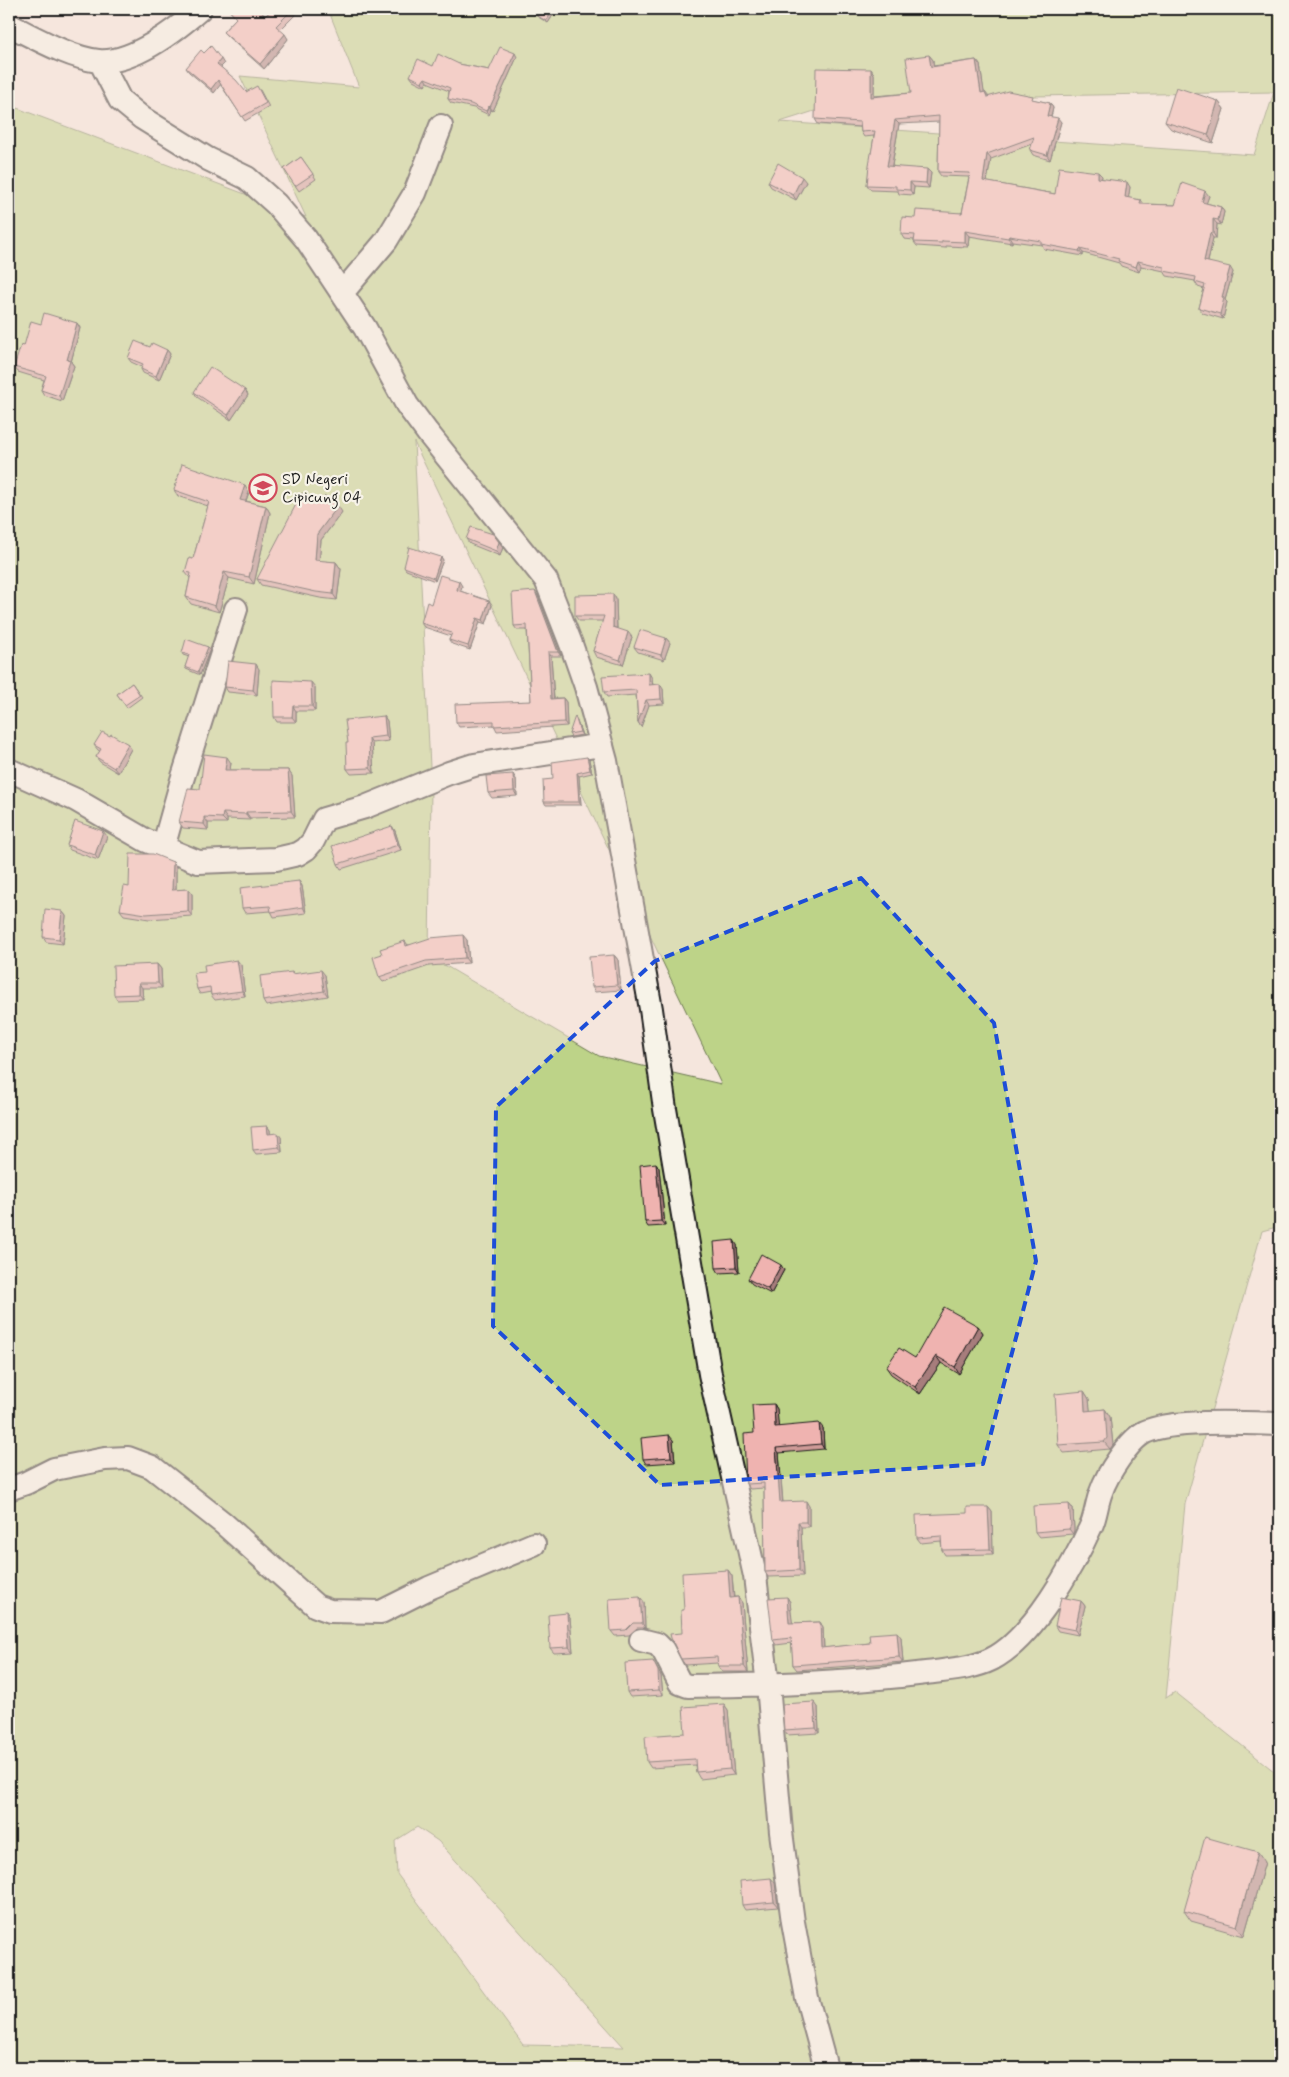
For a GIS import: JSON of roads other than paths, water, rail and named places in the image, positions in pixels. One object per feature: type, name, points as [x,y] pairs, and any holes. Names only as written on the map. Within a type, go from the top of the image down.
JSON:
[{"type":"street","points":[[9,24],[56,47],[100,61],[119,58],[156,43],[200,9]]},
{"type":"street","points":[[100,61],[120,100],[142,118],[208,159],[247,178],[276,204],[306,239],[365,328],[408,405],[427,432],[546,580],[586,687],[602,745],[650,1000],[665,1109],[710,1374],[755,1576],[768,1685],[781,1832],[793,1922],[807,1998],[826,2068]]},
{"type":"street","points":[[342,293],[386,241],[415,193],[441,126]]},
{"type":"street","points":[[164,848],[182,780],[236,609]]},
{"type":"street","points":[[9,770],[76,800],[145,840],[198,862],[276,859],[298,854],[306,849],[313,841],[324,820],[372,804],[449,773],[474,765],[602,745]]},
{"type":"street","points":[[641,1640],[657,1644],[663,1650],[680,1683],[688,1686],[768,1685],[900,1676],[958,1668],[991,1659],[1003,1652],[1027,1630],[1045,1606],[1076,1556],[1088,1531],[1101,1490],[1113,1468],[1144,1432],[1174,1425],[1280,1424]]},
{"type":"street","points":[[9,1488],[26,1483],[54,1469],[105,1459],[128,1458],[152,1466],[223,1523],[316,1606],[330,1611],[381,1612],[429,1588],[534,1544]]},
{"type":"place","name":"SD Negeri Cipicung 04","points":[[263,488]]}]
